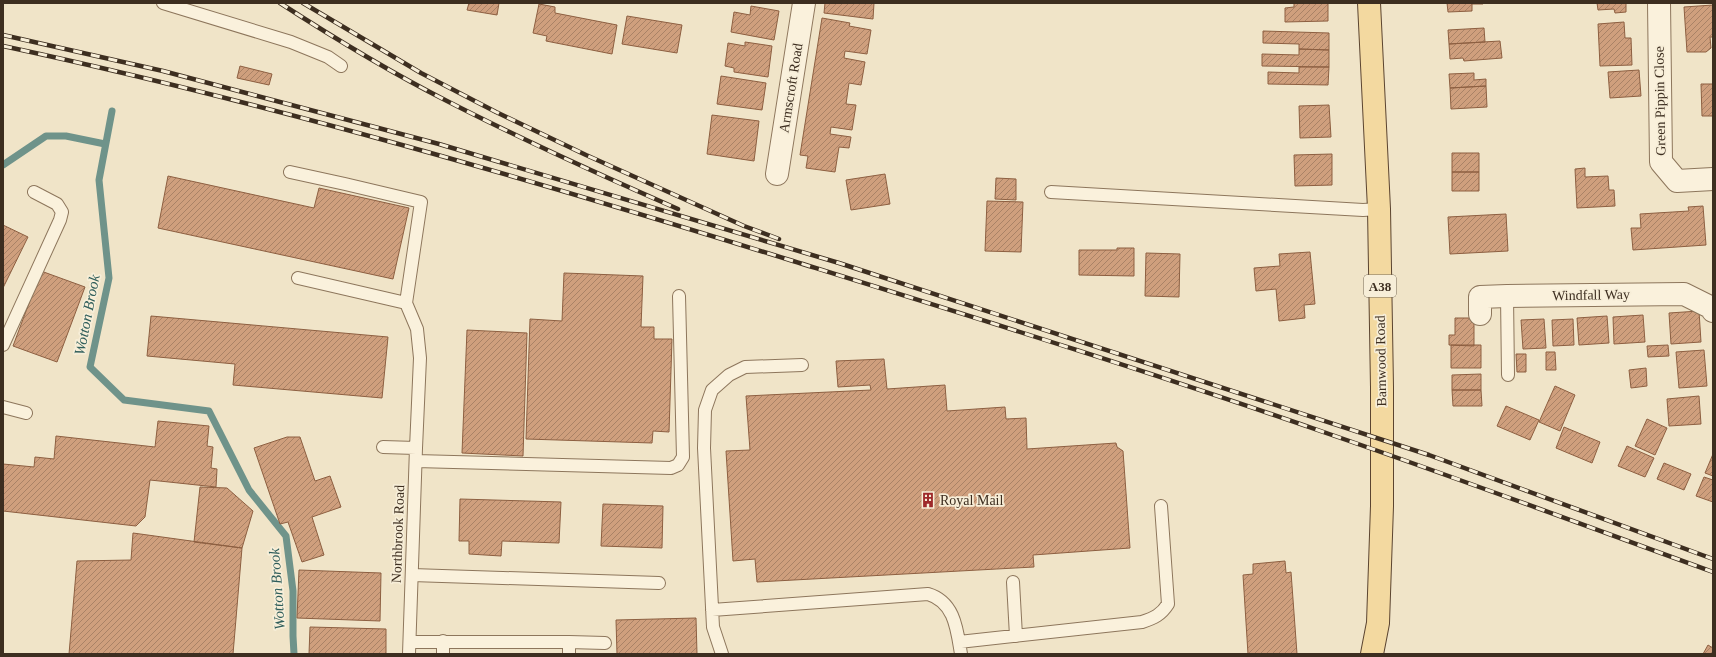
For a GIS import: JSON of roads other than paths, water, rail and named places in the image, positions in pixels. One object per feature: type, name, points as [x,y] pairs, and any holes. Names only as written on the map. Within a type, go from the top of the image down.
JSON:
[{"type":"main road","name":"Barnwood Road","points":[[1369,3],[1379,209],[1382,387],[1382,506],[1378,623],[1372,654]]},
{"type":"main road","name":"Barnwood Road","points":[[1378,623],[1388,654]]},
{"type":"street","name":"Armscroft Road","points":[[777,174],[804,3]]},
{"type":"street","name":"Green Pippin Close","points":[[1659,3],[1661,162],[1677,181],[1713,179]]},
{"type":"street","name":"Windfall Way","points":[[1480,314],[1480,297],[1507,296],[1684,294],[1712,308],[1713,311]]},
{"type":"lane","points":[[163,3],[291,42],[328,57],[341,66]]},
{"type":"lane","points":[[290,172],[421,202],[406,302],[298,278]]},
{"type":"lane","points":[[3,345],[60,220],[62,212],[56,204],[34,192]]},
{"type":"lane","points":[[1051,192],[1379,209]]},
{"type":"lane","points":[[416,461],[663,468],[671,468],[678,465],[683,457],[679,296]]},
{"type":"lane","points":[[1507,296],[1508,375]]},
{"type":"lane","name":"Northbrook Road","points":[[406,302],[417,329],[420,358],[409,654]]},
{"type":"lane","points":[[722,654],[713,627],[704,448],[705,410],[712,390],[729,375],[745,367],[802,365]]},
{"type":"lane","points":[[3,407],[26,413]]},
{"type":"lane","points":[[383,447],[416,448]]},
{"type":"lane","points":[[712,610],[928,594],[937,597],[946,604],[952,615],[960,648],[1016,636],[1142,622],[1156,617],[1163,612],[1168,604],[1169,596],[1161,506]]},
{"type":"lane","points":[[412,575],[659,583]]},
{"type":"lane","points":[[1012,582],[1016,636]]},
{"type":"lane","points":[[410,642],[443,641],[544,648],[569,648],[605,643]]},
{"type":"lane","points":[[443,641],[443,654]]},
{"type":"waterway","name":"Wotton Brook","points":[[112,111],[99,180],[109,278],[90,367],[124,400],[209,411],[249,490],[286,536],[293,591],[294,654]]},
{"type":"waterway","points":[[3,165],[46,136],[66,136],[105,144]]},
{"type":"railway","points":[[280,3],[362,54],[447,101],[504,130],[678,209]]},
{"type":"railway","points":[[303,3],[421,73],[496,112],[586,155],[744,226],[779,239]]},
{"type":"railway","points":[[3,35],[163,71],[439,144],[839,263],[1429,455],[1713,559]]},
{"type":"railway","points":[[3,46],[202,92],[400,144],[695,231],[928,303],[1265,412],[1428,468],[1713,572]]},
{"type":"place","name":"Royal Mail","points":[[928,500]]}]
